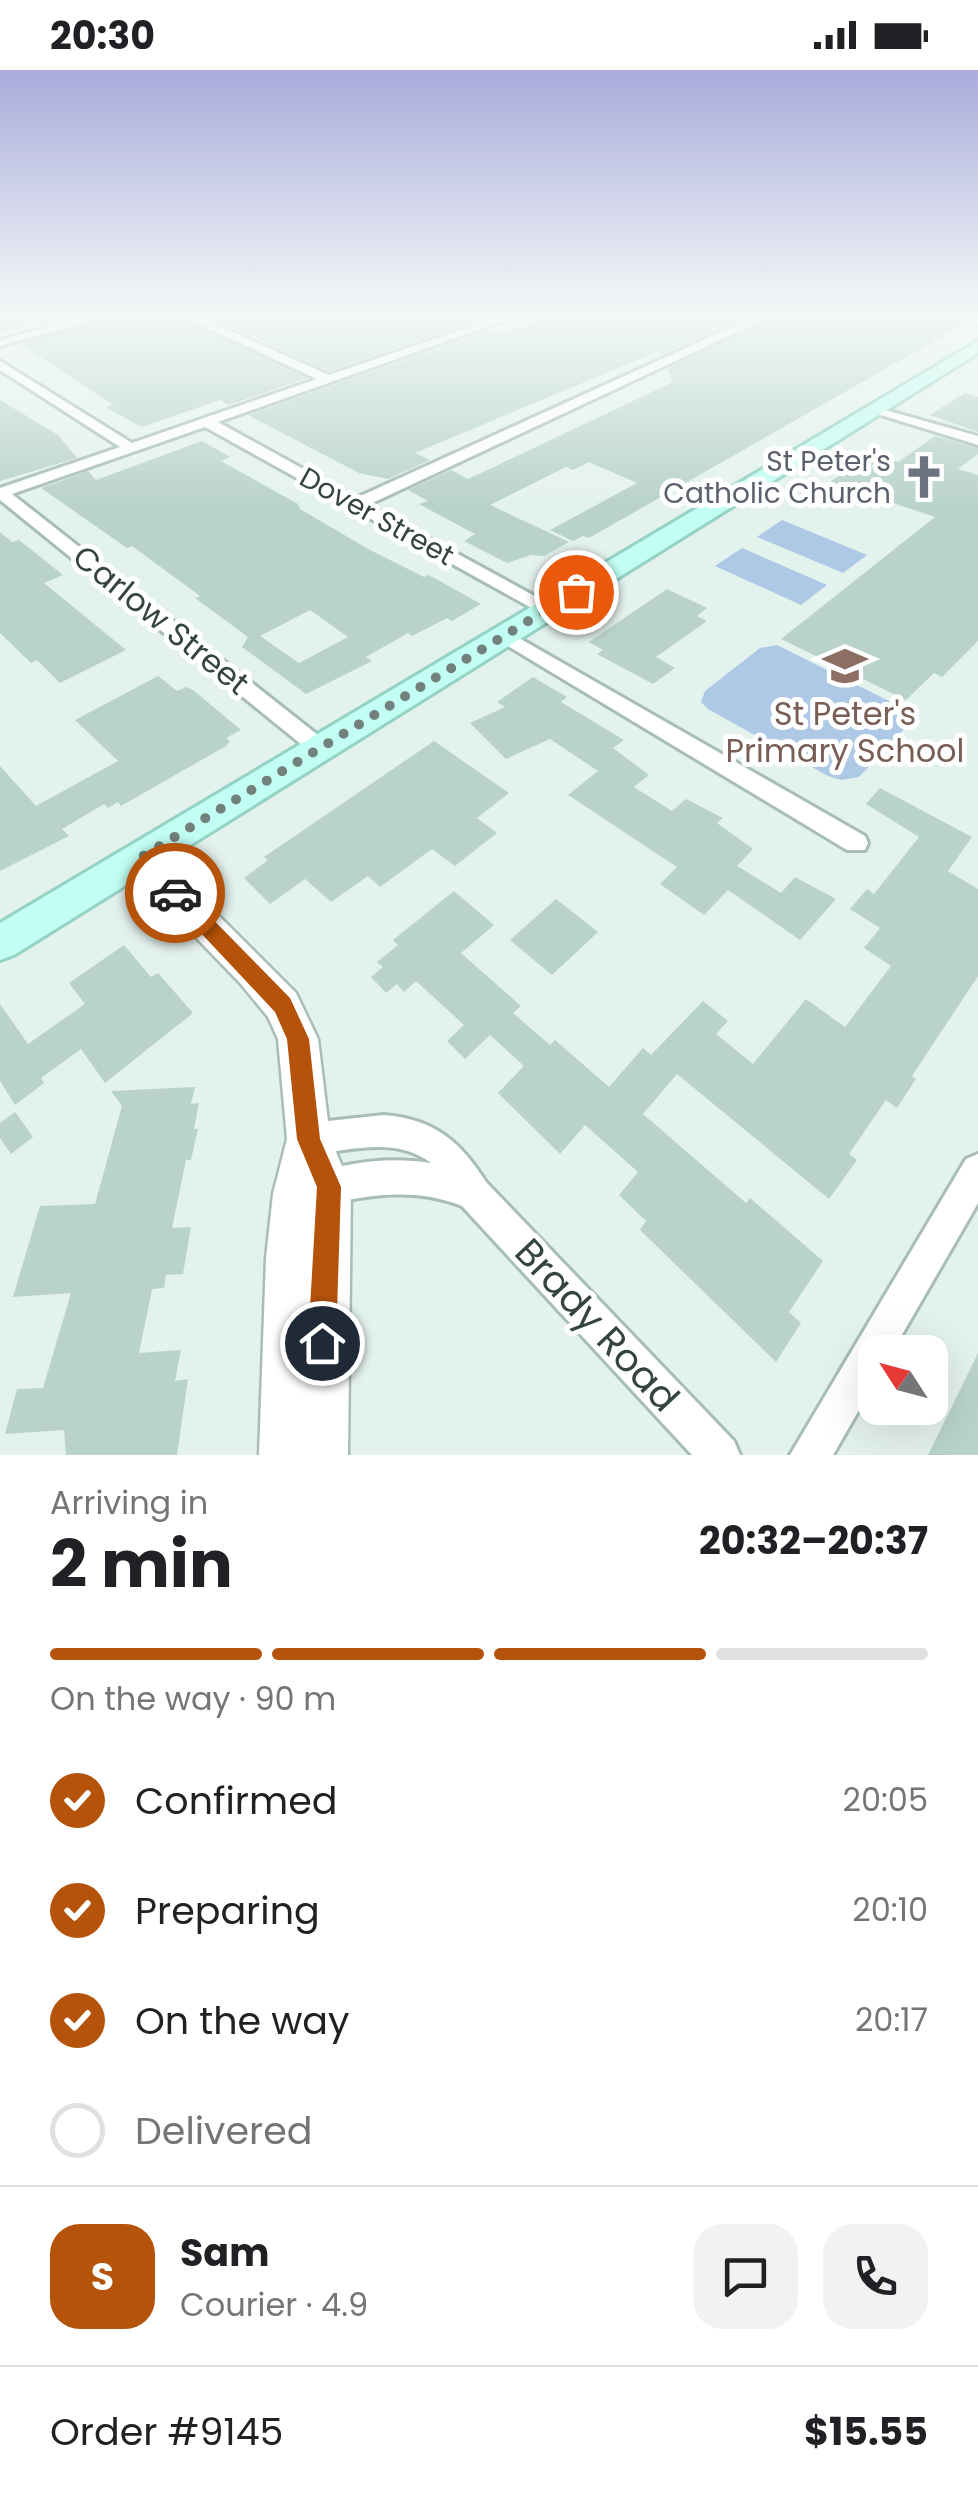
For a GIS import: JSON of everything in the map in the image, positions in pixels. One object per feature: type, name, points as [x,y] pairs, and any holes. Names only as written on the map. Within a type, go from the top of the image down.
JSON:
[{"type":"main road","points":[[0,944],[928,377]]},
{"type":"street","points":[[18,377],[131,448]]},
{"type":"street","points":[[322,377],[329,380]]},
{"type":"street","points":[[1,493],[339,377]]},
{"type":"street","points":[[356,504],[633,377]]},
{"type":"street","points":[[876,409],[978,441]]},
{"type":"street","name":"Dover Street","points":[[207,422],[546,610]]},
{"type":"street","name":"Carlow Street","points":[[1,493],[320,748]]},
{"type":"street","points":[[505,636],[856,844]]},
{"type":"street","points":[[140,858],[241,958],[282,1005],[298,1039],[312,1190],[321,1455]]},
{"type":"street","name":"Brady Road","points":[[309,1139],[391,1130],[416,1134],[444,1150],[458,1164],[474,1194],[720,1455]]},
{"type":"street","points":[[810,1455],[978,1171]]},
{"type":"street","name":"Brady Road","points":[[312,1190],[418,1175],[440,1179],[474,1194]]},
{"type":"street","points":[[286,1455],[290,1258],[312,1190]]},
{"type":"shaded area","points":[[782,520],[867,555],[843,573],[757,537]]},
{"type":"shaded area","points":[[742,548],[827,585],[801,605],[715,566]]},
{"type":"shaded area","points":[[777,645],[909,711],[911,722],[859,777],[841,780],[828,776],[701,702],[705,691],[760,648]]},
{"type":"building","points":[[70,377],[307,378],[229,405],[220,400],[142,427],[105,407],[114,405]]},
{"type":"building","points":[[357,377],[598,377],[415,453],[430,460],[388,479],[359,473],[248,415]]},
{"type":"building","points":[[671,377],[872,377],[589,538],[583,536],[573,541],[550,530],[637,483],[589,462],[573,470],[566,467],[490,505],[569,542],[544,556],[531,555],[507,563],[464,541],[475,534],[419,504],[428,501],[408,490],[451,470],[468,479],[673,382]]},
{"type":"building","points":[[965,393],[978,397],[978,432],[930,415]]},
{"type":"building","points":[[0,400],[58,435],[77,458],[0,481]]},
{"type":"building","points":[[935,436],[978,448],[978,454],[958,469],[978,475],[978,641],[942,677],[934,673],[906,700],[781,639],[935,517],[830,482],[872,453],[898,462]]},
{"type":"building","points":[[202,441],[230,457],[221,461],[370,550],[424,577],[429,575],[481,604],[452,621],[447,618],[412,636],[408,633],[366,657],[372,661],[306,694],[242,647],[248,637],[195,598],[200,596],[132,546],[127,548],[41,488],[88,471],[96,480]],"holes":[[[310,610],[348,637],[299,663],[260,636]]]},
{"type":"building","points":[[0,532],[12,542],[19,540],[63,575],[44,583],[126,650],[60,683],[37,660],[31,663],[0,633]]},
{"type":"building","points":[[667,589],[707,608],[697,616],[707,621],[656,657],[675,668],[653,684],[597,654],[603,650],[589,642]]},
{"type":"building","points":[[158,676],[177,691],[186,687],[193,690],[241,730],[226,738],[230,741],[226,746],[121,806],[118,802],[108,808],[104,804],[62,829],[69,836],[0,871],[0,766],[36,806],[118,761],[75,720]]},
{"type":"building","points":[[533,677],[567,697],[561,702],[624,740],[613,748],[649,775],[634,787],[672,811],[686,799],[723,818],[717,823],[753,849],[737,866],[781,893],[795,877],[836,899],[800,940],[728,890],[704,915],[660,884],[677,867],[568,795],[598,771],[550,739],[506,759],[470,723],[505,707],[497,702]]},
{"type":"building","points":[[434,741],[509,793],[477,818],[497,833],[455,866],[432,849],[380,887],[368,876],[331,902],[305,879],[270,904],[244,878],[268,860],[264,857]]},
{"type":"building","points":[[880,788],[972,837],[948,871],[978,889],[978,976],[912,1076],[916,1079],[897,1108],[886,1100],[849,1154],[857,1160],[829,1199],[677,1074],[643,1114],[746,1203],[750,1198],[823,1261],[789,1312],[801,1323],[776,1362],[640,1230],[646,1221],[619,1195],[638,1172],[585,1125],[560,1154],[498,1093],[524,1066],[490,1035],[465,1059],[447,1041],[464,1025],[416,981],[404,992],[397,984],[386,993],[371,977],[383,967],[377,962],[398,945],[393,940],[454,891],[494,925],[461,953],[521,1006],[513,1013],[550,1045],[555,1040],[609,1087],[643,1048],[651,1055],[703,1001],[728,1021],[716,1034],[753,1064],[806,999],[845,1027],[891,966],[864,948],[880,928],[850,909],[867,889],[874,894],[919,837],[866,804]]},
{"type":"building","points":[[556,899],[598,932],[552,975],[510,940]]},
{"type":"building","points":[[124,945],[151,977],[158,973],[193,1013],[105,1083],[81,1049],[41,1078],[44,1083],[15,1105],[0,1081],[0,1004],[28,1044],[85,1004],[69,983]]},
{"type":"building","points":[[195,1087],[191,1104],[199,1103],[194,1129],[198,1129],[191,1160],[186,1160],[172,1228],[191,1227],[183,1274],[166,1275],[164,1288],[152,1289],[139,1353],[181,1350],[175,1381],[188,1379],[177,1455],[66,1455],[64,1430],[5,1434],[17,1389],[43,1388],[71,1293],[13,1297],[40,1206],[95,1204],[122,1106],[111,1091]]},
{"type":"building","points":[[15,1112],[33,1137],[11,1154],[0,1138],[0,1123]]},
{"type":"building","points":[[978,1353],[978,1455],[928,1455],[943,1425],[948,1425],[948,1414]]},
{"type":"way so far","points":[[175,893],[140,858],[576,592]]},
{"type":"place","name":"St Peter's Catholic Church","points":[[924,477]]},
{"type":"place","name":"St Peter's Primary School","points":[[845,666]]},
{"type":"route","points":[[175,893],[282,1005],[298,1039],[309,1139],[329,1187],[322,1343]]}]
